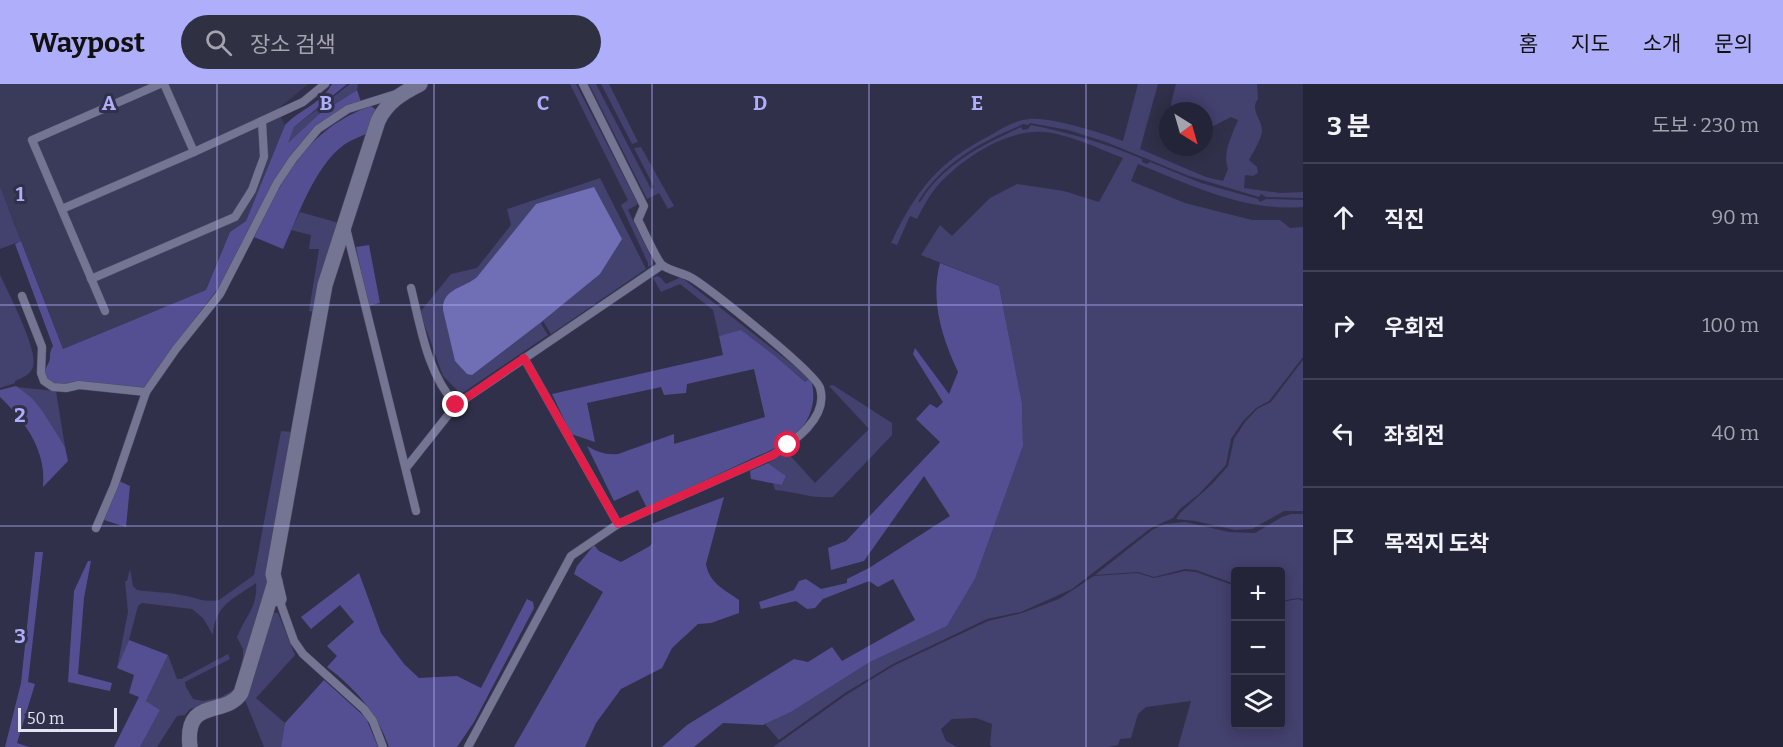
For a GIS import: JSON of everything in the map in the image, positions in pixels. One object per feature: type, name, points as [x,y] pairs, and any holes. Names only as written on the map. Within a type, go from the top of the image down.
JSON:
[{"type":"street","points":[[279,600],[273,574],[275,560],[324,292],[378,121],[388,105],[420,84]]},
{"type":"street","points":[[190,747],[190,727],[194,719],[202,712],[229,704],[241,693],[274,582]]},
{"type":"lane","points":[[105,311],[32,140],[162,84],[194,152]]},
{"type":"lane","points":[[62,209],[303,102],[325,84]]},
{"type":"lane","points":[[468,747],[571,556],[618,524],[773,455],[788,445],[813,421],[821,400],[816,380],[791,356],[691,278],[662,265],[639,220],[644,206],[583,84]]},
{"type":"lane","points":[[96,528],[114,486],[146,392],[182,341],[220,294],[277,183],[306,142],[318,129],[348,109],[374,99],[404,93]]},
{"type":"lane","points":[[91,279],[235,217],[252,190],[264,157],[262,121]]},
{"type":"lane","points":[[345,223],[416,511]]},
{"type":"lane","points":[[406,468],[456,405],[662,265]]},
{"type":"lane","points":[[411,288],[429,358],[445,393],[456,405]]},
{"type":"lane","points":[[22,296],[42,347],[41,373],[44,381],[53,387],[66,388],[79,385],[146,392]]},
{"type":"lane","points":[[524,358],[618,524]]},
{"type":"lane","points":[[279,600],[294,640],[303,654],[364,709],[373,721],[383,747]]},
{"type":"shaded area","points":[[0,84],[308,84],[277,110],[285,125],[246,221],[230,232],[206,290],[63,349],[0,186]]},
{"type":"shaded area","points":[[332,84],[347,84],[294,127],[288,143],[318,115],[357,90],[361,102],[325,121],[298,146],[275,179],[220,286],[177,342],[151,382],[141,389],[64,385],[48,380],[45,372],[53,346],[15,244],[21,241],[63,349],[206,290],[230,232],[246,221],[285,125],[322,97]]},
{"type":"shaded area","points":[[350,84],[358,84],[357,90],[318,115],[286,145],[294,127]]},
{"type":"shaded area","points":[[570,84],[576,84],[638,204],[628,210],[652,259],[653,264],[648,267],[621,205],[628,200]]},
{"type":"shaded area","points":[[589,84],[596,84],[651,189],[654,187],[634,148],[641,147],[674,206],[668,209],[659,193],[647,199]]},
{"type":"shaded area","points":[[601,84],[609,84],[638,142],[632,144]]},
{"type":"shaded area","points":[[1138,84],[1158,84],[1140,149],[1206,177],[1223,181],[1228,169],[1227,150],[1238,120],[1231,117],[1213,126],[1213,102],[1172,102],[1176,84],[1257,84],[1258,99],[1255,107],[1262,132],[1249,160],[1257,167],[1258,173],[1253,176],[1245,175],[1244,188],[1280,193],[1303,192],[1303,198],[1266,197],[1261,194],[1259,197],[1189,176],[1106,142],[1068,130],[1030,123],[993,138],[958,159],[940,174],[918,202],[940,177],[965,157],[1006,134],[1021,127],[1023,130],[1028,129],[1031,125],[1101,143],[1142,159],[1142,162],[1147,164],[1150,162],[1201,183],[1258,199],[1260,202],[1266,199],[1303,200],[1303,207],[1281,207],[1239,201],[1198,188],[1138,164],[1131,181],[1185,203],[1252,220],[1280,220],[1290,228],[1303,227],[1303,357],[1269,401],[1256,408],[1243,421],[1231,439],[1226,465],[1173,518],[1151,528],[1072,589],[1021,612],[987,619],[893,664],[845,693],[779,740],[765,724],[791,712],[870,662],[947,626],[975,579],[1023,446],[1022,403],[999,286],[921,255],[940,225],[952,236],[990,198],[1017,184],[1064,191],[1099,202],[1123,158],[1084,142],[1053,133],[1030,132],[1016,135],[973,155],[949,174],[933,192],[917,219],[910,216],[897,245],[891,243],[900,224],[930,179],[943,167],[973,145],[1014,123],[1029,119],[1049,120],[1123,141]]},
{"type":"shaded area","points":[[371,106],[376,110],[366,134],[345,144],[324,165],[308,193],[283,249],[254,237],[275,195],[299,158],[313,142],[329,128]]},
{"type":"shaded area","points":[[600,178],[646,269],[551,334],[543,321],[541,324],[548,335],[461,394],[443,376],[420,312],[451,274],[477,268],[511,225],[507,209]]},
{"type":"shaded area","points":[[0,186],[21,241],[0,249]]},
{"type":"shaded area","points":[[594,187],[622,239],[600,274],[472,375],[467,374],[455,361],[443,310],[446,297],[455,289],[477,277],[536,204]]},
{"type":"shaded area","points":[[300,212],[339,223],[269,577],[236,694],[190,709],[185,715],[177,716],[157,747],[140,747],[160,710],[146,701],[168,655],[177,679],[181,679],[228,654],[230,659],[185,682],[186,687],[193,699],[203,701],[221,697],[235,689],[243,657],[243,649],[237,637],[253,606],[256,583],[233,598],[222,609],[217,616],[213,635],[203,618],[192,609],[142,603],[138,606],[129,640],[117,668],[128,612],[125,581],[127,581],[130,569],[133,586],[137,590],[214,601],[219,600],[254,575],[281,431],[293,432],[313,312],[309,311],[319,249],[309,249],[311,235],[291,230]]},
{"type":"shaded area","points":[[369,245],[380,303],[368,306],[356,247]]},
{"type":"shaded area","points":[[940,263],[999,286],[1022,403],[1023,446],[975,579],[947,626],[870,662],[791,712],[763,725],[723,723],[694,747],[662,747],[687,725],[794,659],[808,662],[832,647],[842,661],[915,620],[893,579],[878,587],[869,581],[823,599],[815,608],[807,609],[796,601],[761,609],[759,602],[794,590],[799,581],[806,579],[821,589],[847,583],[847,579],[869,568],[950,516],[924,476],[864,561],[831,570],[828,548],[846,541],[940,442],[916,419],[930,404],[937,408],[943,402],[913,354],[915,348],[949,394],[958,372],[939,319],[936,291]]},
{"type":"shaded area","points":[[0,275],[22,321],[34,359],[32,370],[28,374],[15,383],[0,388]]},
{"type":"shaded area","points":[[657,276],[666,284],[681,277],[810,378],[805,382],[742,331],[719,336],[713,310],[680,284],[661,292],[653,278]]},
{"type":"shaded area","points":[[741,330],[805,382],[810,378],[813,393],[812,408],[802,428],[777,447],[647,508],[638,490],[614,501],[587,446],[602,453],[618,454],[674,434],[674,444],[765,417],[754,369],[687,384],[686,393],[664,395],[661,387],[587,403],[595,442],[571,434],[552,394],[723,355],[719,336]]},
{"type":"shaded area","points":[[1303,360],[1303,511],[1284,511],[1252,529],[1235,530],[1176,519],[1228,466],[1234,439],[1245,422],[1257,409],[1271,402]]},
{"type":"shaded area","points":[[833,385],[892,423],[892,435],[833,497],[775,490],[773,483],[782,485],[786,476],[768,463],[787,452],[815,483],[869,429],[829,386]]},
{"type":"shaded area","points":[[16,386],[32,398],[65,447],[68,461],[43,487],[38,449],[18,416],[0,397],[0,390]]},
{"type":"shaded area","points":[[16,387],[56,391],[65,447],[32,398]]},
{"type":"shaded area","points":[[768,463],[786,476],[782,485],[751,479],[750,471]]},
{"type":"shaded area","points":[[119,481],[130,486],[126,527],[104,520]]},
{"type":"shaded area","points":[[724,497],[706,564],[714,581],[739,600],[739,613],[711,623],[698,624],[672,648],[662,668],[621,689],[596,723],[585,747],[514,747],[603,592],[574,574],[577,566],[594,545],[599,551],[621,562],[650,546],[652,524]]},
{"type":"shaded area","points":[[1303,514],[1303,599],[1285,600],[1285,567],[1231,567],[1231,583],[1196,570],[1185,569],[1154,577],[1138,572],[1095,575],[1152,530],[1165,524],[1185,522],[1229,532],[1255,533],[1282,517]]},
{"type":"shaded area","points":[[35,552],[43,552],[28,682],[35,684],[17,743],[29,747],[5,747],[21,683]]},
{"type":"shaded area","points":[[88,561],[91,561],[84,598],[78,674],[112,683],[110,691],[68,682],[74,591]]},
{"type":"shaded area","points":[[1185,571],[1196,572],[1231,585],[1231,729],[1285,729],[1285,601],[1298,599],[1303,601],[1303,747],[1178,747],[1191,701],[1146,707],[1138,714],[1131,738],[1120,739],[1118,745],[1109,747],[992,747],[990,745],[992,724],[976,718],[952,719],[941,729],[946,741],[957,747],[773,747],[846,695],[893,666],[988,621],[1022,613],[1059,599],[1094,576],[1137,573],[1154,578]]},
{"type":"shaded area","points":[[359,573],[381,633],[404,664],[419,678],[457,676],[481,688],[527,599],[533,602],[534,608],[474,722],[457,747],[389,747],[379,724],[364,702],[327,667],[337,656],[327,646],[354,622],[340,605],[311,629],[301,617]]},
{"type":"shaded area","points":[[269,612],[278,613],[295,655],[256,698],[285,723],[281,747],[264,747],[243,695]]},
{"type":"shaded area","points":[[129,640],[168,655],[146,701],[160,710],[140,747],[114,747],[139,697],[129,693],[134,675],[117,668]]},
{"type":"shaded area","points":[[324,680],[366,718],[378,747],[281,747],[285,723]]},
{"type":"route","points":[[456,405],[524,358],[618,524],[773,455],[788,445]]}]
